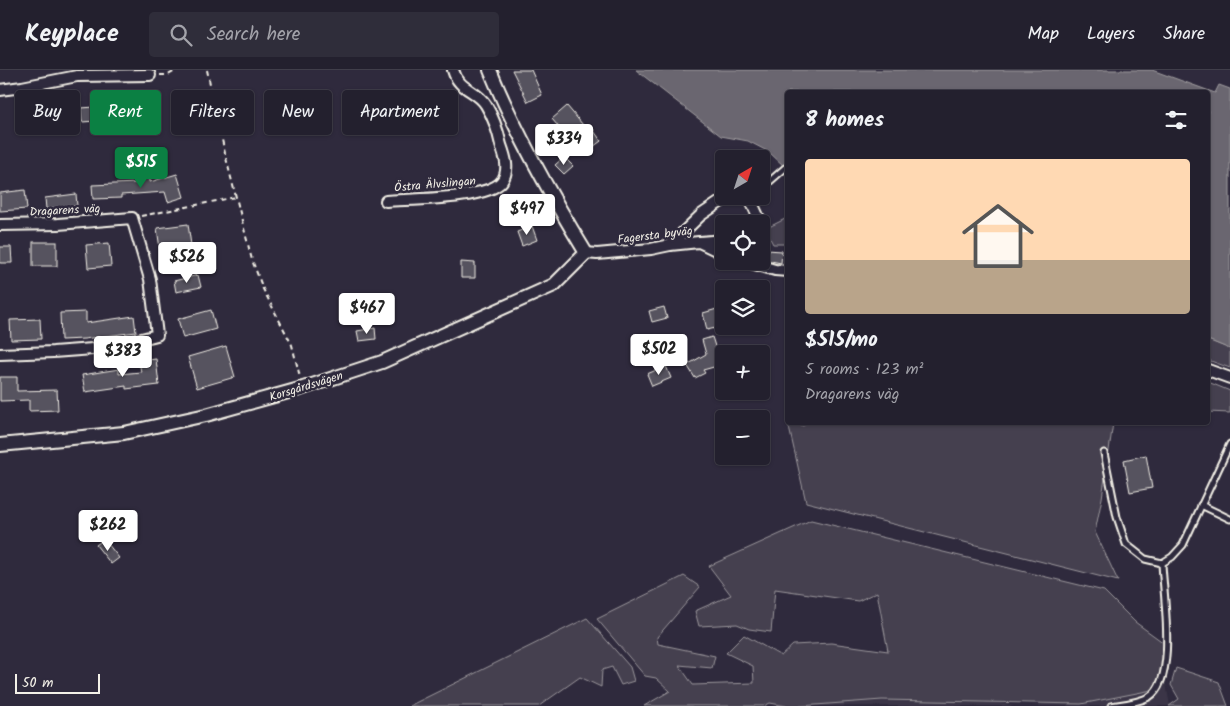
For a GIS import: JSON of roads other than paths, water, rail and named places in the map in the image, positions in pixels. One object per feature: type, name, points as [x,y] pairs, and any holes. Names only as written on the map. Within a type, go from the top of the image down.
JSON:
[{"type":"street","name":"Östra Älvslingan","points":[[386,201],[476,195],[495,188],[505,176],[505,157],[496,124],[485,104],[456,80],[453,70]]},
{"type":"street","points":[[490,70],[505,106],[550,192],[586,253]]},
{"type":"street","points":[[0,90],[22,88],[77,76],[150,75]]},
{"type":"street","points":[[670,245],[701,215],[716,205]]},
{"type":"street","name":"Dragarens väg","points":[[0,225],[58,224],[132,218],[150,279],[157,335],[106,348],[0,354]]},
{"type":"street","points":[[699,242],[715,241]]},
{"type":"street","name":"Fagersta byväg","points":[[586,253],[597,254],[651,249],[699,242],[715,250]]},
{"type":"street","name":"Korsgårdsvägen","points":[[0,445],[124,433],[206,415],[303,388],[382,362],[554,285],[586,253]]},
{"type":"street","points":[[770,269],[785,271]]},
{"type":"street","points":[[1210,371],[1230,378]]},
{"type":"lane","points":[[770,181],[785,168]]},
{"type":"lane","points":[[1104,453],[1116,517],[1126,544],[1145,559],[1162,563],[1172,558],[1183,545],[1230,444]]},
{"type":"lane","points":[[1201,505],[1230,519]]},
{"type":"lane","points":[[1111,706],[1133,703],[1150,696],[1160,684],[1166,668],[1167,642],[1162,563]]}]
